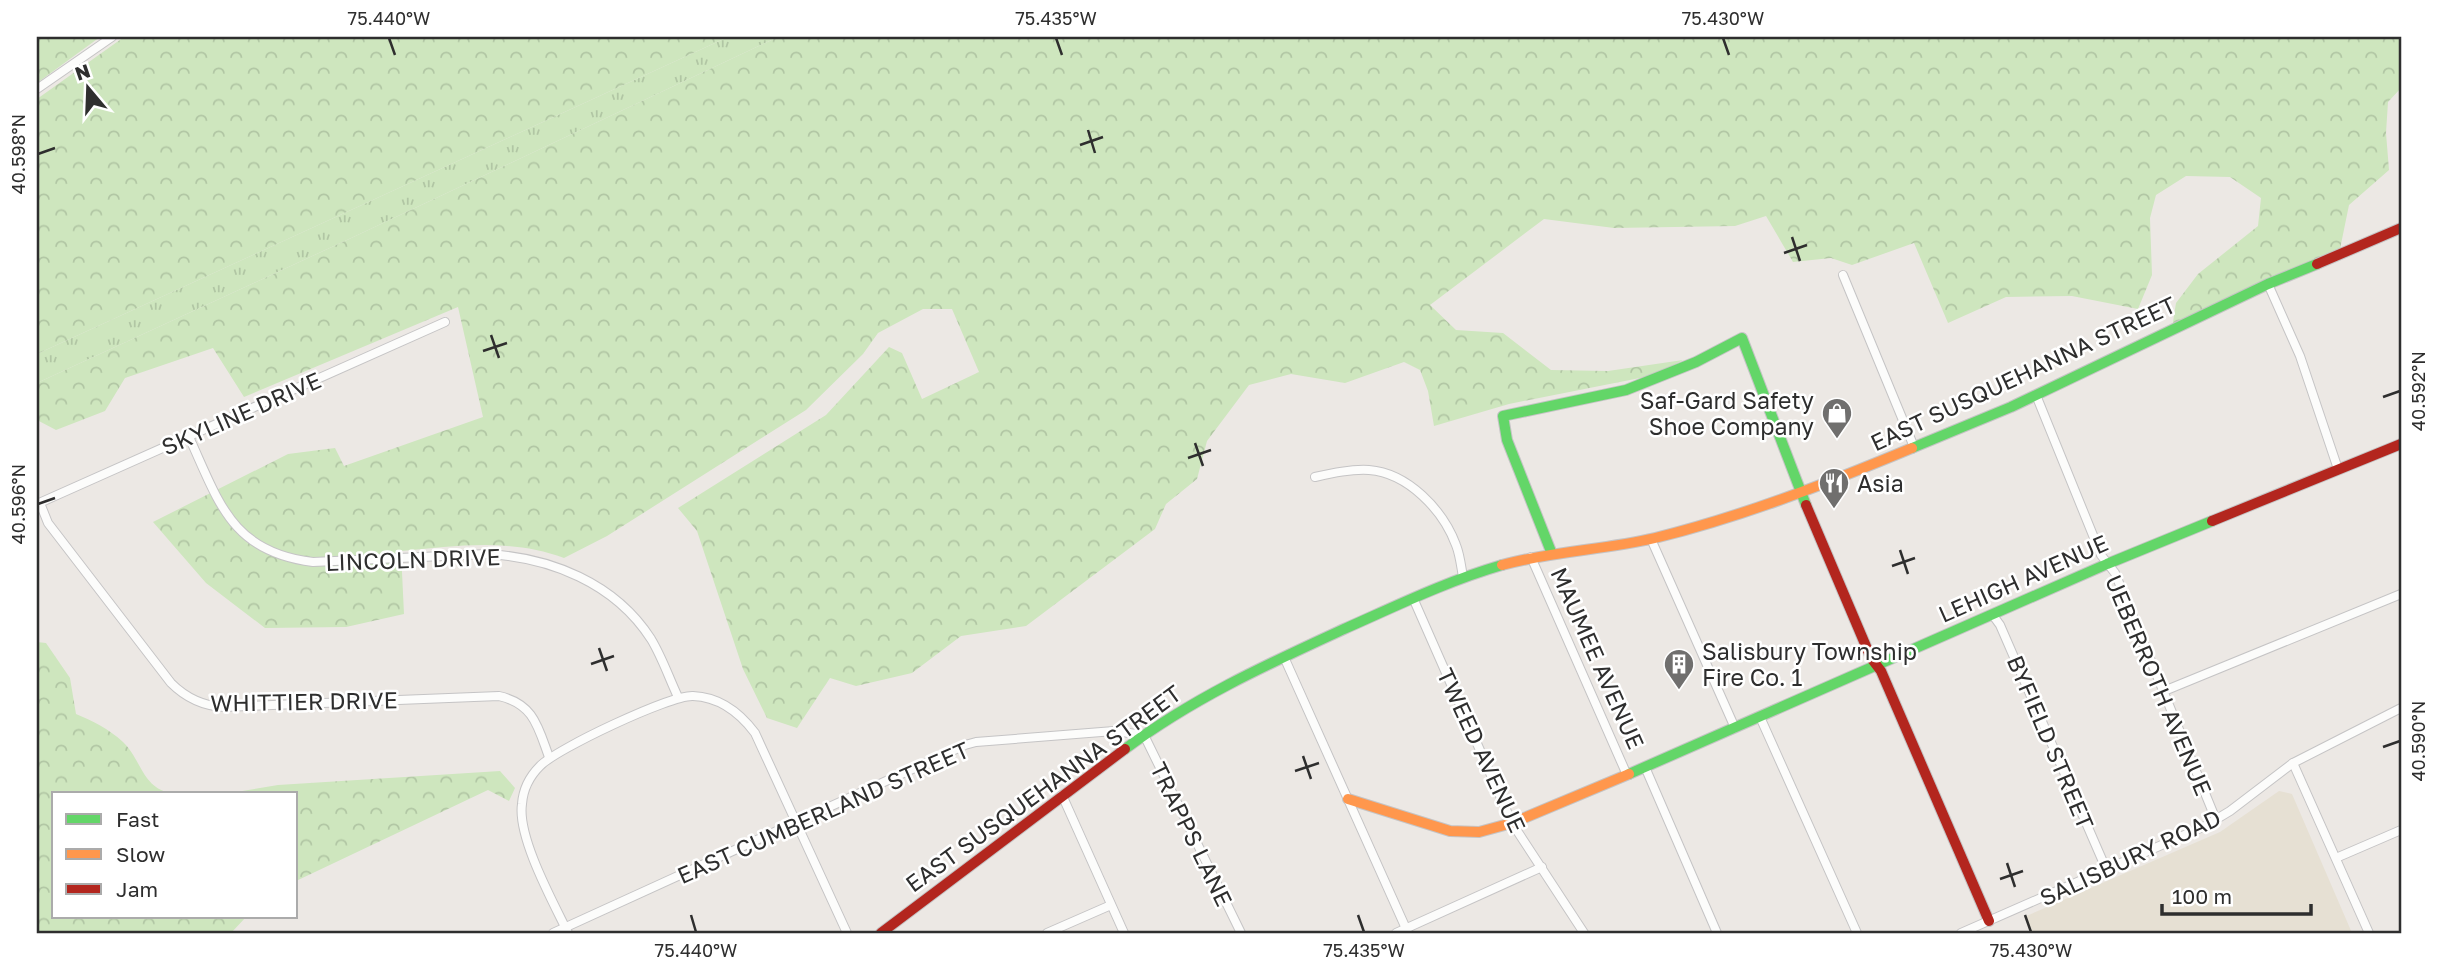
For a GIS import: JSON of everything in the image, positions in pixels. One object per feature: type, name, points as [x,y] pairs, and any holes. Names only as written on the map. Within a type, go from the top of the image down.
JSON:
[{"type":"street","points":[[37,89],[113,37]]},
{"type":"street","name":"EAST SUSQUEHANNA STREET","points":[[881,933],[1144,735],[1202,698],[1284,657],[1463,577],[1531,558],[1651,539],[1709,524],[1801,494],[2036,396],[2268,284],[2401,228]]},
{"type":"street","points":[[1843,275],[1914,447]]},
{"type":"street","points":[[2268,284],[2300,356],[2338,469]]},
{"type":"street","name":"SKYLINE DRIVE","points":[[38,504],[445,322]]},
{"type":"street","name":"MAUMEE AVENUE","points":[[1552,554],[1507,440],[1503,416],[1626,390],[1684,368],[1742,338],[1801,494]]},
{"type":"street","name":"UEBERROTH AVENUE","points":[[2036,396],[2101,555],[2116,573],[2216,820]]},
{"type":"street","name":"LINCOLN DRIVE","points":[[189,437],[230,520],[252,541],[265,549],[294,560],[313,562],[506,555],[524,557],[565,570],[602,590],[634,617],[658,652],[678,697]]},
{"type":"street","name":"LEHIGH AVENUE","points":[[1348,799],[1450,831],[1479,832],[1512,823],[2107,564],[2401,444]]},
{"type":"street","points":[[1315,477],[1344,471],[1372,470],[1384,472],[1405,482],[1440,515],[1457,546],[1463,577]]},
{"type":"street","points":[[1801,494],[1989,921]]},
{"type":"street","name":"WHITTIER DRIVE","points":[[38,504],[48,523],[171,683],[189,698],[223,707],[499,696],[518,703],[527,710],[536,723],[549,757]]},
{"type":"street","points":[[1651,539],[1735,728]]},
{"type":"street","name":"MAUMEE AVENUE","points":[[1531,558],[1627,775]]},
{"type":"street","points":[[2164,691],[2401,594]]},
{"type":"street","name":"TWEED AVENUE","points":[[1413,598],[1512,823],[1584,933]]},
{"type":"street","name":"BYFIELD STREET","points":[[1992,614],[2000,625],[2107,871]]},
{"type":"street","points":[[1284,657],[1407,931]]},
{"type":"street","points":[[566,931],[527,839],[521,814],[525,789],[549,757],[678,697],[696,696],[724,704],[746,721],[762,745],[847,933]]},
{"type":"street","name":"SALISBURY ROAD","points":[[1961,933],[2107,871],[2216,820],[2293,764],[2401,708]]},
{"type":"street","points":[[1760,717],[1857,933]]},
{"type":"street","name":"EAST CUMBERLAND STREET","points":[[553,933],[566,931],[976,742],[1114,731],[1144,735]]},
{"type":"street","name":"TRAPPS LANE","points":[[1144,735],[1241,933]]},
{"type":"street","points":[[2293,764],[2369,933]]},
{"type":"street","name":"MAUMEE AVENUE","points":[[1645,767],[1717,933]]},
{"type":"street","points":[[1062,795],[1124,933]]},
{"type":"street","points":[[2336,858],[2401,830]]},
{"type":"street","points":[[1396,933],[1407,931],[1542,867]]},
{"type":"street","points":[[1047,933],[1111,905]]},
{"type":"shaded area","points":[[2279,791],[2292,794],[2352,933],[2032,933],[2024,917],[2220,832]]},
{"type":"green space","points":[[37,37],[100,37],[37,83]]},
{"type":"green space","points":[[124,37],[728,37],[37,354],[37,99]]},
{"type":"green space","points":[[728,37],[778,37],[37,383],[37,354]]},
{"type":"green space","points":[[778,37],[2401,37],[2401,88],[2388,102],[2386,133],[2389,170],[2349,205],[2339,254],[2172,328],[2176,303],[2198,274],[2258,226],[2261,198],[2230,177],[2186,176],[2156,195],[2150,218],[2152,275],[2138,309],[2072,296],[2006,297],[1948,323],[1914,243],[1852,265],[1831,258],[1793,262],[1766,216],[1735,226],[1614,228],[1544,219],[1430,305],[1456,330],[1503,333],[1551,370],[1608,371],[1683,360],[1655,375],[1509,404],[1434,426],[1428,391],[1420,370],[1404,362],[1345,383],[1291,374],[1249,385],[1207,441],[1197,479],[1166,504],[1155,529],[1026,626],[961,636],[912,673],[856,686],[830,678],[797,728],[767,718],[743,669],[697,531],[678,508],[826,415],[889,347],[902,353],[922,399],[979,372],[952,309],[923,309],[878,333],[863,354],[806,410],[607,536],[564,558],[524,548],[484,545],[401,551],[404,614],[346,627],[265,628],[206,583],[153,522],[288,454],[335,448],[344,466],[483,417],[458,307],[244,397],[213,348],[125,378],[105,411],[56,430],[37,420],[37,383]]},
{"type":"green space","points":[[37,642],[46,643],[70,678],[76,714],[118,737],[153,785],[167,792],[52,792],[52,918],[245,918],[231,933],[37,933]]},
{"type":"green space","points":[[500,771],[515,788],[509,801],[488,790],[298,880],[298,792],[236,792],[278,785]]},
{"type":"traffic: fast","points":[[1912,448],[2011,407],[2268,284],[2317,264]]},
{"type":"traffic: fast","points":[[1552,554],[1507,440],[1503,416],[1626,390],[1696,362],[1742,338],[1806,505]]},
{"type":"traffic: fast","points":[[1629,774],[2107,564],[2212,521]]},
{"type":"traffic: fast","points":[[1125,749],[1177,714],[1259,669],[1422,594],[1502,565]]},
{"type":"traffic: slow","points":[[1502,565],[1636,542],[1721,520],[1849,474],[1912,448]]},
{"type":"traffic: slow","points":[[1348,799],[1450,831],[1479,832],[1512,823],[1629,774]]},
{"type":"traffic: jam","points":[[2317,264],[2401,228]]},
{"type":"traffic: jam","points":[[2212,521],[2401,444]]},
{"type":"traffic: jam","points":[[1806,505],[1871,658],[1881,671],[1989,921]]},
{"type":"traffic: jam","points":[[881,933],[1125,749]]},
{"type":"place","name":"Saf-Gard Safety Shoe Company","points":[[1837,440]]},
{"type":"place","name":"Asia","points":[[1834,510]]},
{"type":"place","name":"Salisbury Township Fire Co. 1","points":[[1679,691]]}]
